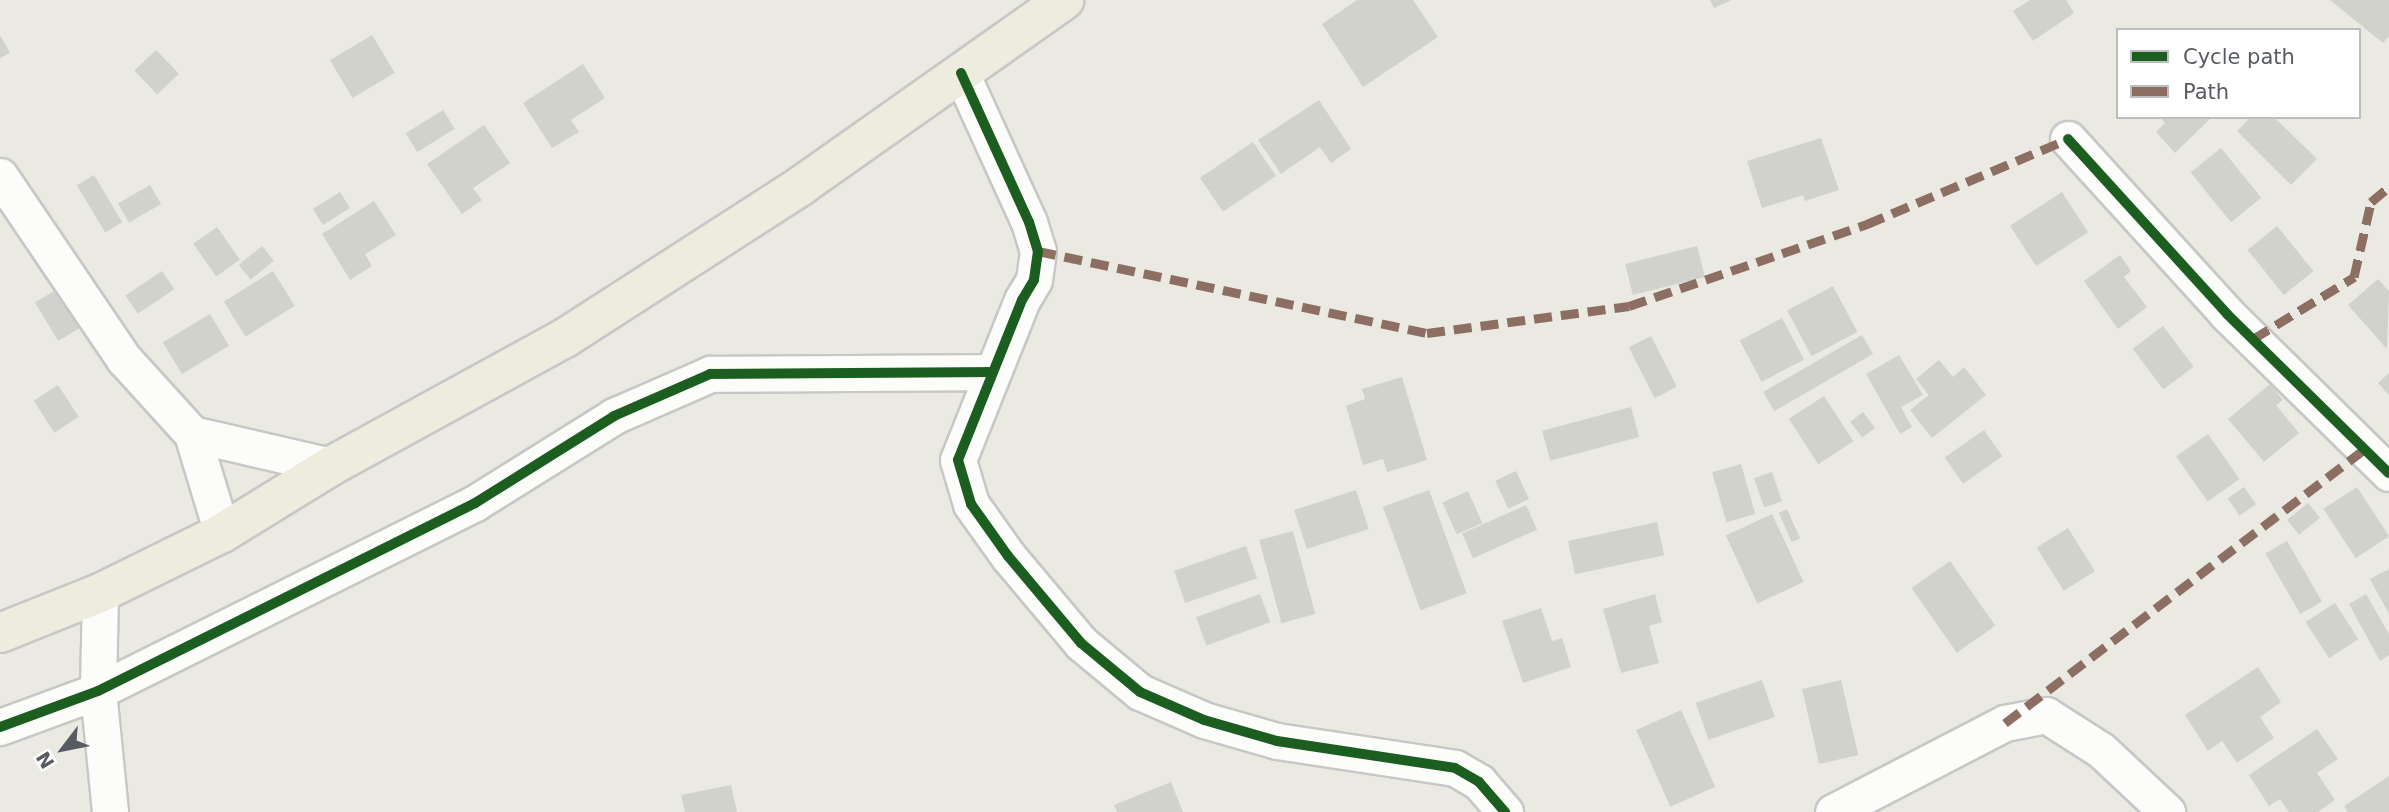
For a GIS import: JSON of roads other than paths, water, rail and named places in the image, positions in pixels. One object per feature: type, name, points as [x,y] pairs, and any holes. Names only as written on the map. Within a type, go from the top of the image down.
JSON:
[{"type":"highway","points":[[0,633],[100,593],[222,533],[331,466],[565,338],[802,186],[1064,0]]},
{"type":"street","points":[[961,73],[1029,222],[1038,251],[1034,280],[992,372],[958,460],[971,504],[1081,643],[1140,692],[1204,720],[1277,741],[1455,768],[1479,782],[1504,812]]},
{"type":"street","points":[[2068,139],[2227,314],[2389,473]]},
{"type":"street","points":[[0,176],[124,359],[192,434],[222,533]]},
{"type":"street","points":[[0,727],[98,691],[475,503],[614,416],[710,374],[992,372]]},
{"type":"street","points":[[192,434],[331,466]]},
{"type":"street","points":[[100,593],[98,691],[110,812]]},
{"type":"street","points":[[1833,812],[2005,723],[2046,715],[2101,750],[2167,812]]}]
